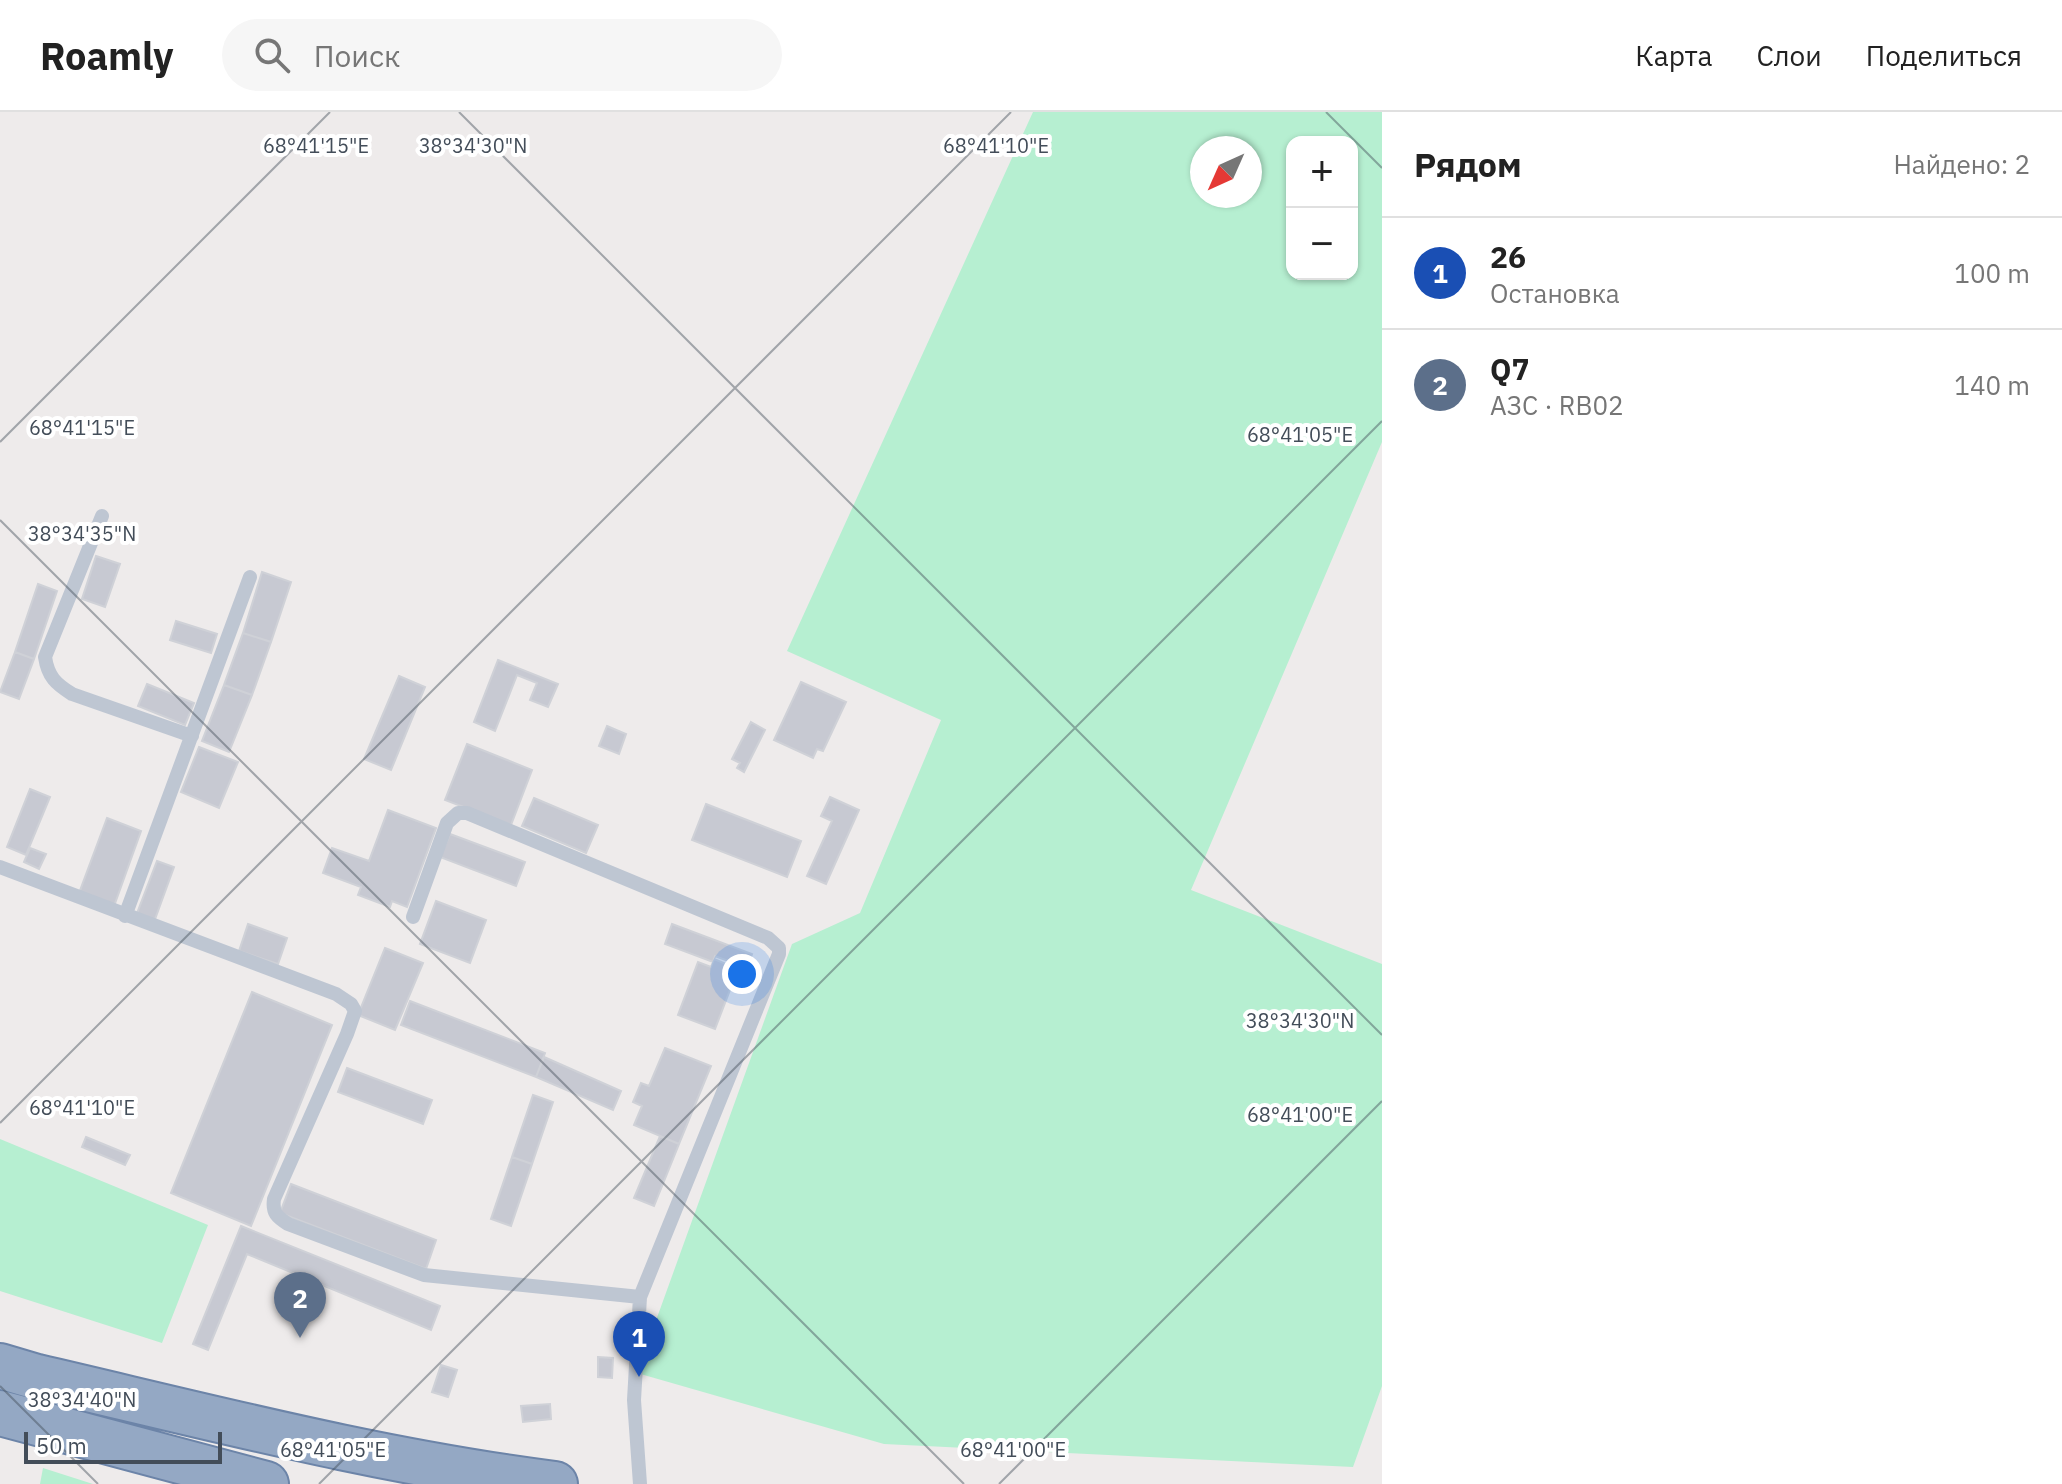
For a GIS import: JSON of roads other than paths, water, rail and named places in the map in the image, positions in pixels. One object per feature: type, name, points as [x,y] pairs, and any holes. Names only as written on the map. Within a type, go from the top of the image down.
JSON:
[{"type":"highway","points":[[0,1366],[278,1433],[470,1474],[555,1484]]},
{"type":"highway","points":[[0,1413],[266,1484]]},
{"type":"lane","points":[[102,516],[45,657],[47,669],[54,683],[72,694],[192,736]]},
{"type":"lane","points":[[125,916],[250,577]]},
{"type":"lane","points":[[413,917],[447,823],[458,813],[467,813],[768,938],[779,948],[640,1297],[634,1400],[640,1484]]},
{"type":"lane","points":[[0,867],[336,994],[351,1004],[355,1011],[347,1034],[274,1199],[276,1217],[424,1275],[640,1297]]},
{"type":"place","name":"Q7","points":[[300,1338]]},
{"type":"place","name":"26","points":[[639,1377]]}]
